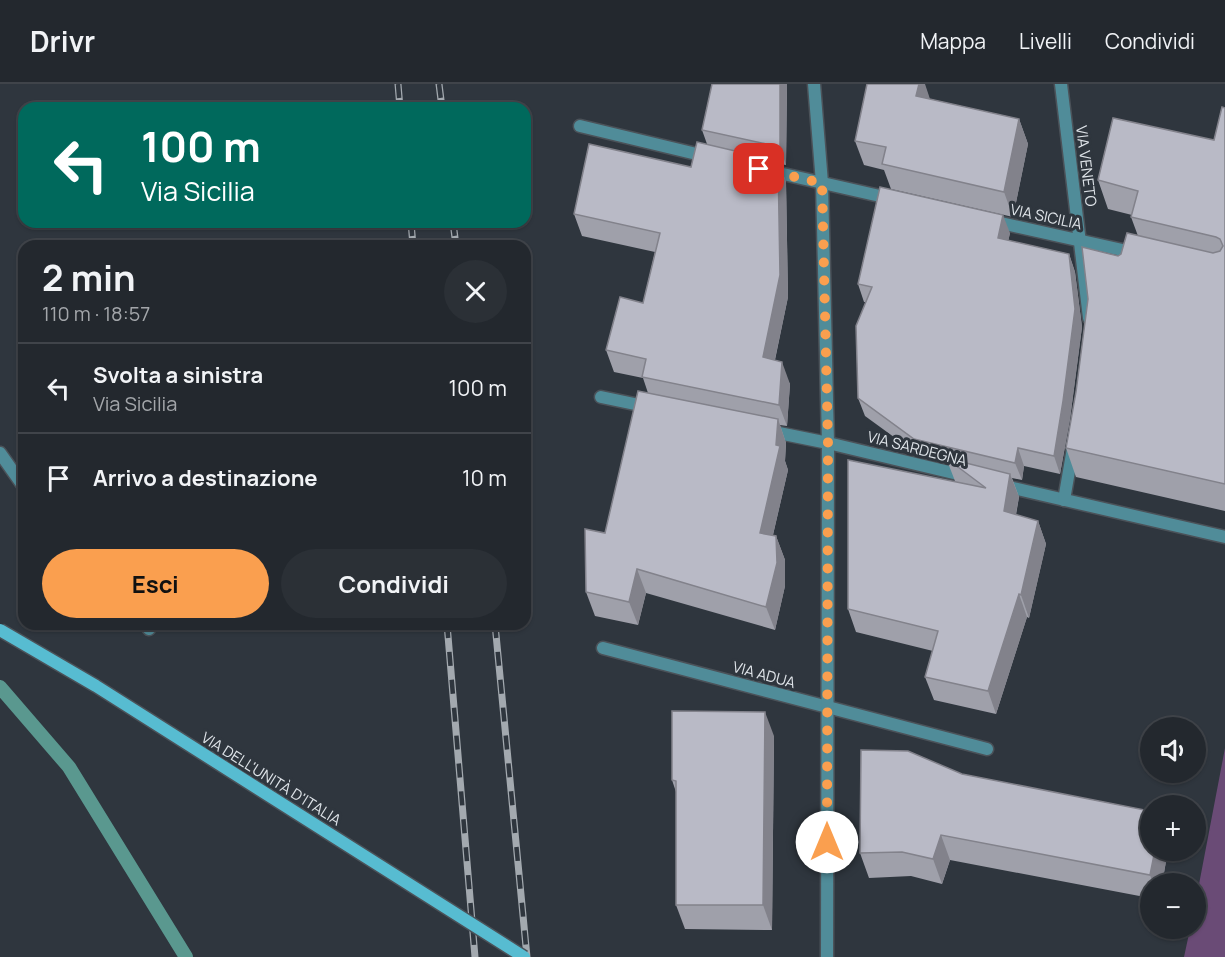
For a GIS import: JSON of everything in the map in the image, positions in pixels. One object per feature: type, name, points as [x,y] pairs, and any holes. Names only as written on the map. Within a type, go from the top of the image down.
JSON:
[{"type":"main road","name":"VIA DELL'UNITÀ D'ITALIA","points":[[0,630],[96,686],[524,957]]},
{"type":"street","points":[[814,84],[822,183],[828,443],[827,957]]},
{"type":"street","name":"VIA VENETO","points":[[1061,84],[1090,327]]},
{"type":"street","points":[[580,126],[726,161]]},
{"type":"street","points":[[759,169],[907,202]]},
{"type":"street","name":"VIA SICILIA","points":[[976,217],[1150,256]]},
{"type":"street","points":[[600,397],[658,408]]},
{"type":"street","name":"VIA SARDEGNA","points":[[761,430],[828,443],[1225,537]]},
{"type":"street","points":[[1064,500],[1076,431]]},
{"type":"street","points":[[0,453],[18,478]]},
{"type":"street","name":"VIA ADUA","points":[[603,648],[987,749]]},
{"type":"shaded area","points":[[1225,748],[1225,957],[1184,957],[1188,939],[1206,939],[1206,873],[1201,873],[1203,861],[1206,861],[1206,848]]},
{"type":"building","points":[[712,84],[780,84],[780,147],[702,130]]},
{"type":"building","points":[[867,84],[919,84],[916,96],[1019,119],[1004,192],[882,164],[886,147],[855,141]]},
{"type":"building","points":[[1222,107],[1225,108],[1225,484],[1066,448],[1088,299],[1082,247],[1118,256],[1121,254],[1127,233],[1213,253],[1220,251],[1223,246],[1220,239],[1216,237],[1131,217],[1138,191],[1098,180],[1113,118],[1214,140]]},
{"type":"building","points":[[697,142],[778,161],[780,275],[763,357],[782,362],[779,405],[642,377],[646,359],[606,350],[620,297],[643,303],[660,233],[574,214],[589,144],[691,167]]},
{"type":"building","points":[[880,187],[1003,215],[998,238],[1069,254],[1075,309],[1054,456],[1018,448],[1015,463],[914,439],[858,398],[856,326],[872,287],[858,284]]},
{"type":"building","points":[[638,391],[778,419],[776,445],[780,446],[760,533],[776,536],[777,563],[766,607],[637,569],[629,602],[586,592],[585,529],[605,533]]},
{"type":"building","points":[[946,458],[1010,474],[1004,511],[1038,521],[1021,595],[1019,594],[988,691],[925,677],[938,631],[848,609],[848,460],[986,488]]},
{"type":"building","points":[[672,711],[765,712],[763,905],[676,905],[676,781],[672,780]]},
{"type":"building","points":[[861,750],[908,751],[962,774],[1140,809],[1140,861],[1153,861],[1150,873],[1140,873],[941,835],[933,859],[902,852],[860,853]]},
{"type":"waterway","points":[[0,687],[69,767],[186,957]]},
{"type":"railway","points":[[398,84],[400,102]]},
{"type":"railway","points":[[439,84],[441,102]]},
{"type":"railway","points":[[412,228],[412,240]]},
{"type":"railway","points":[[454,228],[455,240]]},
{"type":"railway","points":[[448,630],[475,957]]},
{"type":"railway","points":[[496,630],[527,957]]},
{"type":"route","points":[[759,169],[822,183],[828,443],[827,842]]}]
